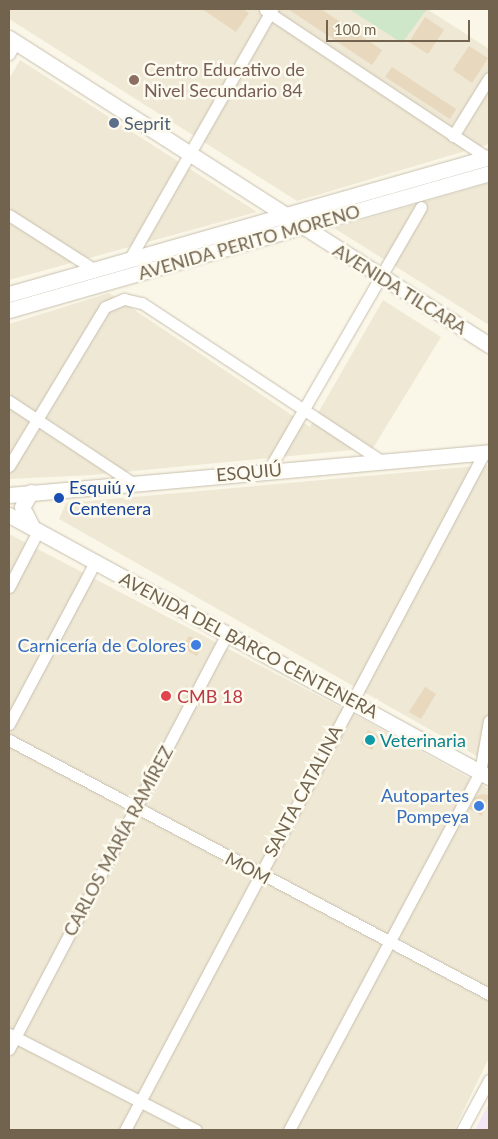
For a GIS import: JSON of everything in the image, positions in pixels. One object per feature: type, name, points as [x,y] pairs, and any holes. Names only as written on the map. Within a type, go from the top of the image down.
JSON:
[{"type":"main road","name":"AVENIDA TILCARA","points":[[11,45],[191,153],[381,278],[489,345]]},
{"type":"main road","name":"AVENIDA PERITO MORENO","points":[[9,294],[284,215],[489,162]]},
{"type":"main road","name":"AVENIDA PERITO MORENO","points":[[9,310],[303,226],[489,162]]},
{"type":"main road","name":"ESQUIÚ","points":[[9,495],[487,453]]},
{"type":"main road","points":[[31,492],[22,507],[35,529]]},
{"type":"main road","name":"AVENIDA DEL BARCO CENTENERA","points":[[9,515],[352,700],[484,775]]},
{"type":"street","points":[[129,260],[191,153],[268,10],[489,162]]},
{"type":"street","points":[[453,136],[489,78]]},
{"type":"street","points":[[268,471],[421,207]]},
{"type":"street","points":[[9,215],[95,270]]},
{"type":"street","points":[[9,466],[105,307],[124,299],[142,303],[382,461]]},
{"type":"street","points":[[9,401],[132,483]]},
{"type":"street","name":"SANTA CATALINA","points":[[125,1130],[258,873],[487,453]]},
{"type":"street","points":[[9,587],[35,529]]},
{"type":"street","points":[[9,724],[95,562]]},
{"type":"street","name":"CARLOS MARÍA RAMÍREZ","points":[[9,1049],[12,1036],[136,808],[227,633]]},
{"type":"street","points":[[289,1130],[390,942],[484,775],[489,721]]},
{"type":"street","name":"MOM","points":[[9,740],[489,994]]},
{"type":"street","points":[[12,1036],[196,1130]]},
{"type":"street","points":[[462,1130],[489,1080]]},
{"type":"shaded area","points":[[9,9],[427,9],[489,49],[489,144],[297,201],[9,19]]},
{"type":"shaded area","points":[[20,60],[257,212],[9,280],[9,79]]},
{"type":"shaded area","points":[[489,183],[489,325],[334,228]]},
{"type":"shaded area","points":[[109,293],[310,427],[383,300],[441,337],[373,448],[92,475],[9,479],[9,324]]},
{"type":"shaded area","points":[[489,465],[489,763],[59,519],[66,503]]},
{"type":"shaded area","points":[[9,534],[355,715],[489,789],[489,1058],[454,1130],[9,1130]]},
{"type":"shaded area","points":[[489,1103],[489,1130],[475,1130]]},
{"type":"green space","points":[[349,9],[427,9],[402,43]]},
{"type":"building","points":[[202,9],[243,9],[249,13],[236,32]]},
{"type":"building","points":[[288,9],[321,9],[382,50],[372,65]]},
{"type":"building","points":[[425,17],[444,30],[428,54],[409,42]]},
{"type":"building","points":[[469,46],[488,58],[472,83],[453,70]]},
{"type":"building","points":[[392,67],[456,109],[450,119],[385,77]]},
{"type":"building","points":[[189,636],[204,643],[197,656],[182,648]]},
{"type":"building","points":[[425,687],[436,694],[421,719],[409,712]]},
{"type":"building","name":"Veterinaria","points":[[368,730],[379,736],[372,750],[361,744]]},
{"type":"building","name":"Autopartes Pompeya","points":[[482,794],[489,795],[482,816],[469,809],[475,797]]},
{"type":"place","name":"Centro Educativo de Nivel Secundario 84","points":[[134,80]]},
{"type":"place","name":"Seprit","points":[[114,123]]},
{"type":"place","name":"Esquiú y Centenera","points":[[59,498]]},
{"type":"place","name":"Carnicería de Colores","points":[[196,645]]},
{"type":"place","name":"CMB 18","points":[[166,696]]},
{"type":"place","name":"Veterinaria","points":[[370,740]]},
{"type":"place","name":"Autopartes Pompeya","points":[[479,806]]}]
